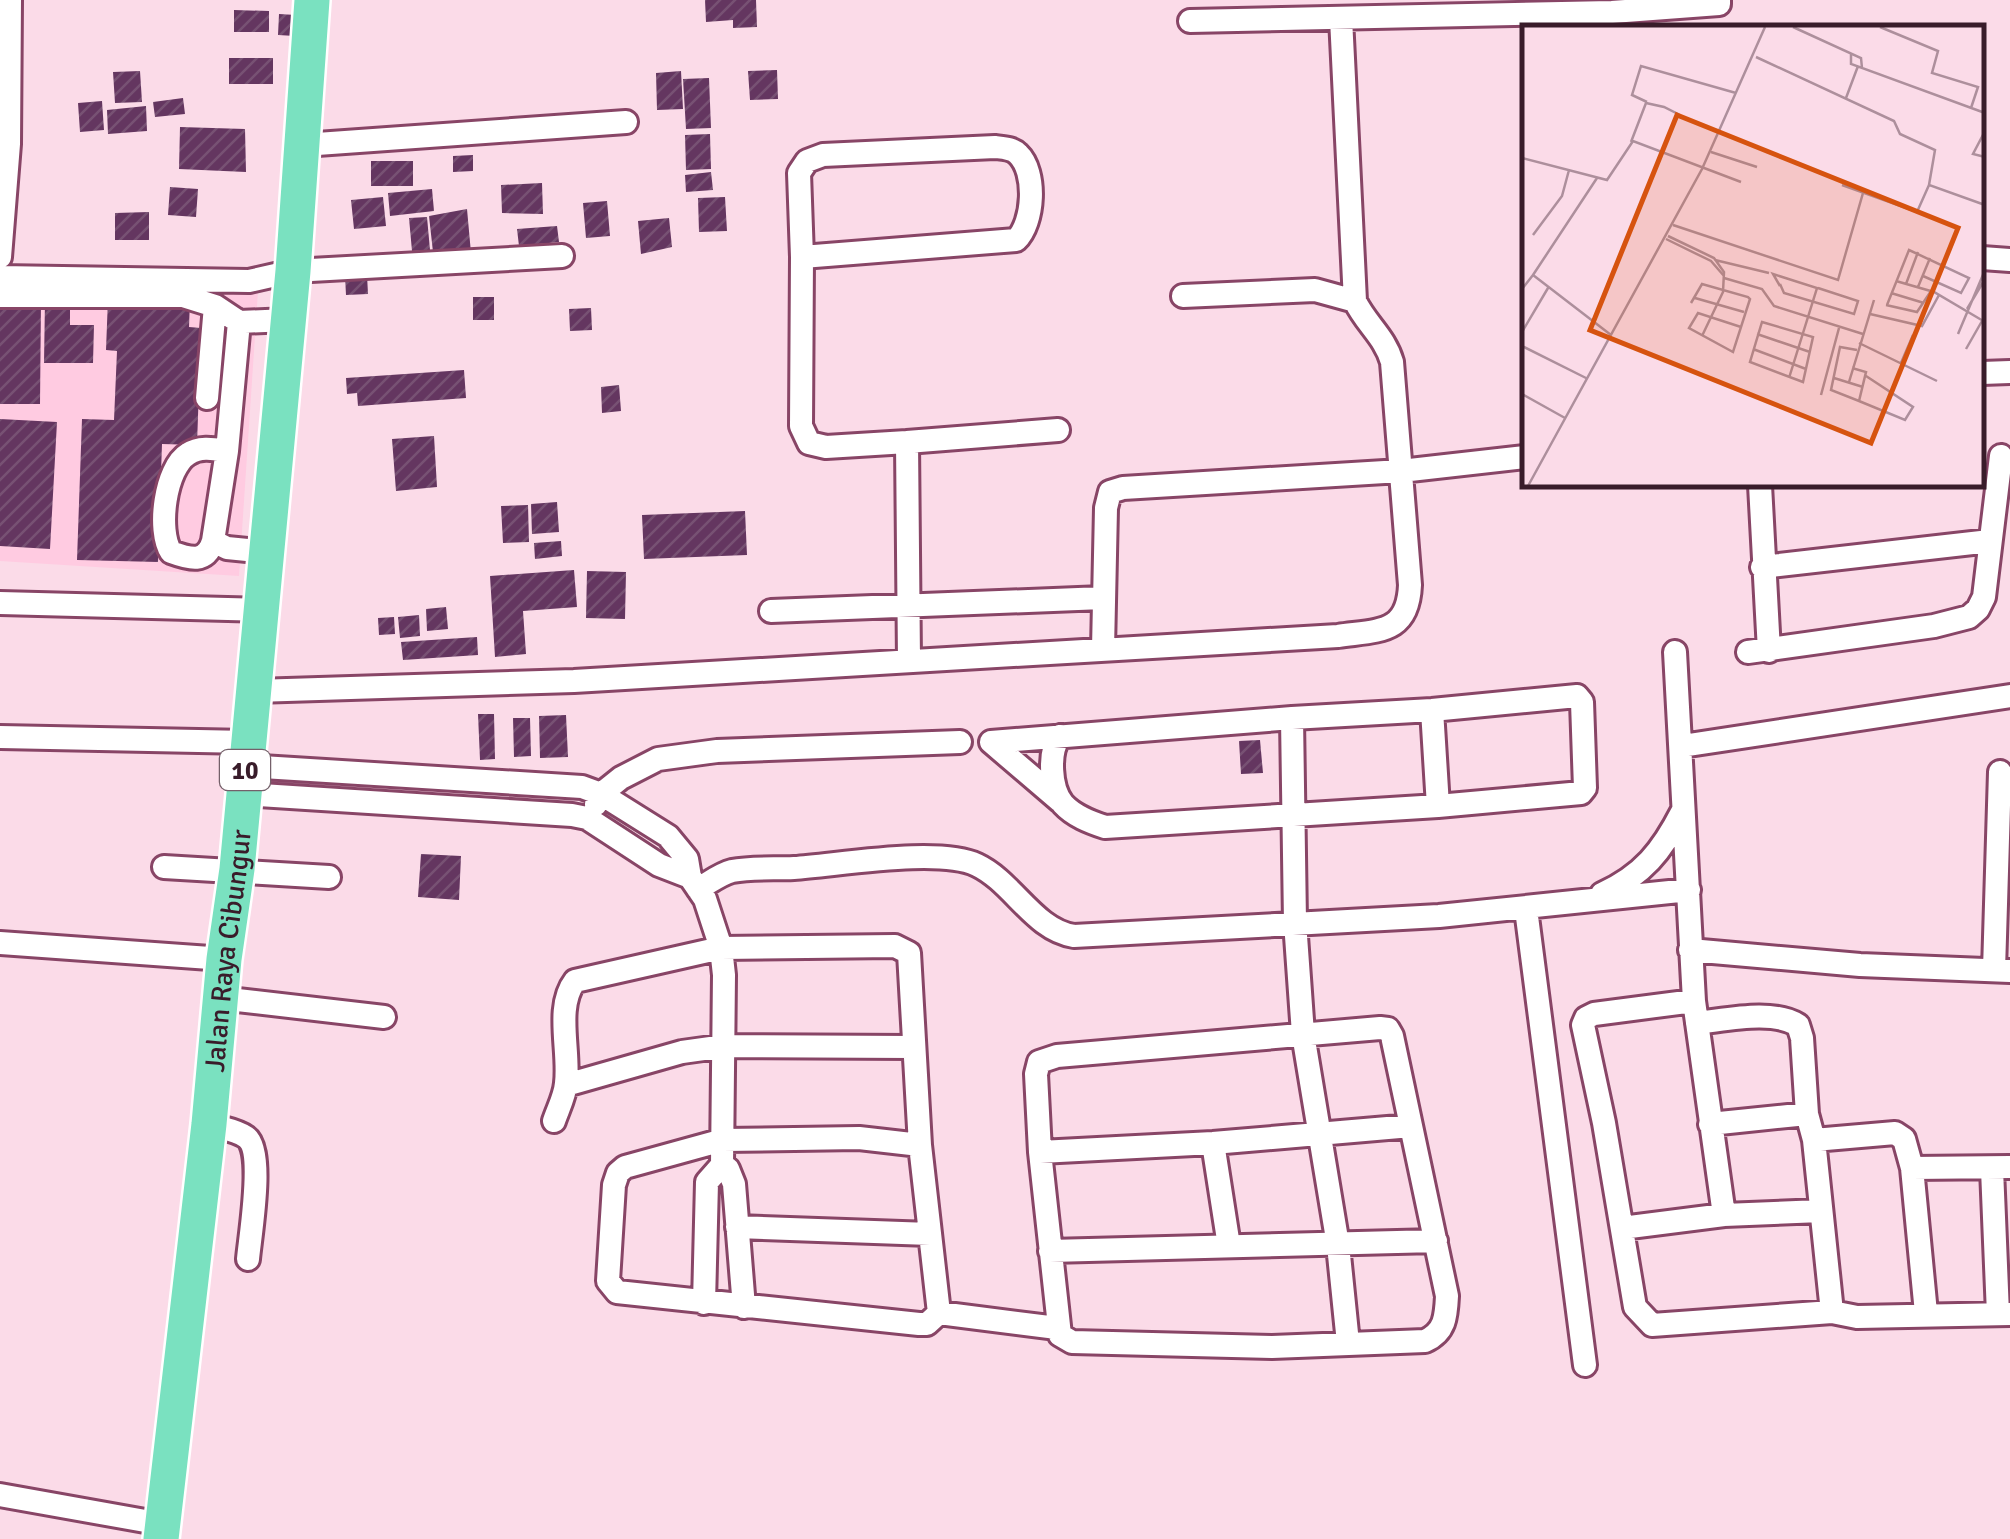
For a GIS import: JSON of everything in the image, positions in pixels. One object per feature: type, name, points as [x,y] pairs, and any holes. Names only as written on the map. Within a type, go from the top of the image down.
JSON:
[{"type":"highway","name":"Jalan Raya Cibungur","points":[[162,1532],[255,691],[293,271],[312,0]]},
{"type":"street","points":[[0,257],[9,144],[10,0]]},
{"type":"street","points":[[1190,21],[1612,12],[1719,4],[1719,0]]},
{"type":"street","points":[[255,691],[574,680],[1338,636],[1385,629],[1394,624],[1409,606],[1410,585],[1392,362],[1386,342],[1371,328],[1355,301],[1341,18]]},
{"type":"street","points":[[303,145],[626,122]]},
{"type":"street","points":[[802,257],[1016,240],[1023,234],[1028,218],[1030,186],[1025,162],[1015,150],[995,147],[823,155],[807,161],[799,173],[800,426],[809,443],[826,447],[1058,430]]},
{"type":"street","points":[[0,278],[249,281],[293,271],[562,256]]},
{"type":"street","points":[[1985,258],[2010,260]]},
{"type":"street","points":[[1183,296],[1315,290],[1355,301]]},
{"type":"street","points":[[0,296],[183,296],[215,306],[239,322],[288,320]]},
{"type":"street","points":[[207,398],[215,306]]},
{"type":"street","points":[[228,451],[208,448],[189,452],[174,468],[164,532],[171,552],[190,559],[202,558],[214,541],[228,451],[239,322]]},
{"type":"street","points":[[1985,373],[2010,372]]},
{"type":"street","points":[[907,442],[909,661]]},
{"type":"street","points":[[1760,488],[1759,651],[1934,626],[1969,617],[1984,597],[1998,456]]},
{"type":"street","points":[[1103,649],[1106,508],[1110,492],[1123,488],[1401,471],[1522,457]]},
{"type":"street","points":[[214,541],[227,548],[267,552]]},
{"type":"street","points":[[1762,567],[1990,541]]},
{"type":"street","points":[[771,611],[1104,598]]},
{"type":"street","points":[[0,602],[262,610]]},
{"type":"street","points":[[1675,652],[1695,1012],[1724,1215]]},
{"type":"street","points":[[1577,696],[1582,702],[1585,784],[1581,793],[1438,806],[1104,827],[1076,815],[991,742],[1292,718],[1577,696]]},
{"type":"street","points":[[1682,746],[2010,696]]},
{"type":"street","points":[[1432,710],[1438,806]]},
{"type":"street","points":[[1292,718],[1296,922],[1303,1034],[1322,1134],[1348,1343]]},
{"type":"street","points":[[1060,736],[1053,745],[1052,757],[1060,801]]},
{"type":"street","points":[[0,737],[246,767],[582,788],[601,794],[668,836],[686,859],[694,883],[705,899],[721,948],[725,1046],[722,1164],[707,1182],[704,1303]]},
{"type":"street","points":[[587,818],[601,794],[639,767],[658,759],[717,750],[960,742]]},
{"type":"street","points":[[246,767],[452,806],[572,814],[587,818],[659,866],[694,883],[733,871],[905,858],[959,858],[997,878],[1061,934],[1102,936],[1526,909],[1689,890]]},
{"type":"street","points":[[1690,950],[1860,965],[2002,970],[2000,772]]},
{"type":"street","points":[[452,806],[455,779]]},
{"type":"street","points":[[1585,902],[1624,884],[1656,858],[1684,809]]},
{"type":"street","points":[[164,866],[329,876]]},
{"type":"street","points":[[1526,909],[1586,1365]]},
{"type":"street","points":[[0,943],[224,959]]},
{"type":"street","points":[[554,1121],[566,1085],[566,1003],[568,989],[575,980],[721,948],[904,948],[910,953],[920,1145],[940,1313]]},
{"type":"street","points":[[220,998],[384,1017]]},
{"type":"street","points":[[1832,1312],[1798,1024],[1788,1018],[1695,1012],[1594,1014],[1586,1018],[1583,1025],[1636,1308],[1652,1325],[1832,1312],[1857,1317],[2004,1314],[2001,1168],[1912,1168]]},
{"type":"street","points":[[1388,1029],[1411,1126],[1447,1296],[1446,1318],[1435,1337],[1425,1341],[1254,1347],[1072,1342],[1060,1335],[1040,1152],[1036,1074],[1044,1058],[1388,1029]]},
{"type":"street","points":[[566,1085],[641,1062],[725,1046],[913,1047]]},
{"type":"street","points":[[1710,1124],[1807,1114]]},
{"type":"street","points":[[209,1124],[246,1136],[253,1144],[256,1161],[248,1260]]},
{"type":"street","points":[[1040,1152],[1213,1144],[1411,1126]]},
{"type":"street","points":[[1814,1140],[1895,1133],[1904,1139],[1912,1168],[1926,1313]]},
{"type":"street","points":[[920,1145],[859,1138],[723,1140],[625,1167],[614,1185],[608,1281],[611,1288],[704,1303],[918,1324],[927,1324],[940,1313],[1057,1328]]},
{"type":"street","points":[[1213,1144],[1228,1246]]},
{"type":"street","points":[[722,1164],[734,1184],[744,1307]]},
{"type":"street","points":[[1622,1228],[1724,1215],[1821,1211]]},
{"type":"street","points":[[737,1227],[930,1234]]},
{"type":"street","points":[[1050,1251],[1436,1241]]},
{"type":"street","points":[[0,1495],[162,1532]]},
{"type":"shaded area","points":[[0,284],[258,291],[239,576],[0,561]]},
{"type":"building","points":[[705,0],[756,0],[757,27],[733,28],[733,20],[706,22]]},
{"type":"building","points":[[234,10],[269,11],[269,32],[234,32]]},
{"type":"building","points":[[279,14],[296,15],[295,36],[278,35]]},
{"type":"building","points":[[229,58],[273,58],[273,84],[229,84]]},
{"type":"building","points":[[777,70],[778,99],[750,100],[748,71]]},
{"type":"building","points":[[140,71],[142,102],[115,103],[113,72]]},
{"type":"building","points":[[681,71],[683,109],[657,110],[656,73]]},
{"type":"building","points":[[709,78],[711,128],[686,129],[683,79]]},
{"type":"building","points":[[183,98],[185,114],[155,117],[153,102]]},
{"type":"building","points":[[102,101],[104,130],[80,132],[78,103]]},
{"type":"building","points":[[146,106],[147,131],[108,134],[107,110]]},
{"type":"building","points":[[180,127],[245,129],[246,172],[179,169]]},
{"type":"building","points":[[710,134],[711,169],[686,170],[685,135]]},
{"type":"building","points":[[473,155],[473,171],[453,172],[453,156]]},
{"type":"building","points":[[371,161],[413,161],[413,186],[371,186]]},
{"type":"building","points":[[711,172],[713,190],[686,192],[685,175]]},
{"type":"building","points":[[542,183],[543,214],[502,213],[501,185]]},
{"type":"building","points":[[170,187],[198,189],[196,217],[168,215]]},
{"type":"building","points":[[432,189],[434,211],[390,216],[388,193]]},
{"type":"building","points":[[383,197],[386,226],[354,229],[351,200]]},
{"type":"building","points":[[725,197],[727,231],[699,232],[698,198]]},
{"type":"building","points":[[607,201],[610,236],[586,238],[583,203]]},
{"type":"building","points":[[467,209],[471,253],[433,252],[429,216]]},
{"type":"building","points":[[149,212],[149,240],[115,240],[115,213]]},
{"type":"building","points":[[427,217],[430,250],[412,251],[409,218]]},
{"type":"building","points":[[669,218],[672,247],[641,254],[638,221]]},
{"type":"building","points":[[557,226],[559,242],[519,246],[517,229]]},
{"type":"building","points":[[367,275],[368,294],[346,295],[345,276]]},
{"type":"building","points":[[473,297],[494,297],[494,320],[473,320]]},
{"type":"building","points":[[108,298],[190,300],[189,327],[201,328],[197,445],[162,444],[158,562],[77,560],[82,419],[114,420],[117,351],[106,350]]},
{"type":"building","points":[[45,300],[70,300],[70,325],[94,325],[93,363],[44,363]]},
{"type":"building","points":[[0,301],[41,301],[40,404],[0,404]]},
{"type":"building","points":[[591,308],[592,330],[570,331],[569,309]]},
{"type":"building","points":[[464,370],[466,398],[358,406],[357,393],[347,394],[346,378]]},
{"type":"building","points":[[619,385],[621,411],[602,413],[601,387]]},
{"type":"building","points":[[0,419],[57,422],[50,549],[0,546]]},
{"type":"building","points":[[434,436],[437,487],[396,491],[392,439]]},
{"type":"building","points":[[557,502],[559,532],[532,534],[531,504]]},
{"type":"building","points":[[528,505],[529,542],[503,543],[501,506]]},
{"type":"building","points":[[745,511],[747,555],[644,559],[642,515]]},
{"type":"building","points":[[561,541],[562,556],[535,559],[534,543]]},
{"type":"building","points":[[574,570],[577,607],[523,611],[526,654],[495,657],[490,576]]},
{"type":"building","points":[[587,571],[626,572],[625,619],[586,618]]},
{"type":"building","points":[[446,607],[448,629],[427,631],[426,609]]},
{"type":"building","points":[[419,615],[420,636],[400,638],[398,617]]},
{"type":"building","points":[[394,617],[395,634],[379,635],[378,618]]},
{"type":"building","points":[[477,637],[478,655],[403,660],[401,642]]},
{"type":"building","points":[[478,714],[494,714],[495,759],[480,760]]},
{"type":"building","points":[[566,715],[568,757],[540,758],[539,716]]},
{"type":"building","points":[[513,718],[530,718],[531,756],[514,757]]},
{"type":"building","points":[[1260,740],[1263,773],[1241,774],[1239,741]]},
{"type":"building","points":[[421,854],[461,856],[459,900],[418,897]]}]
